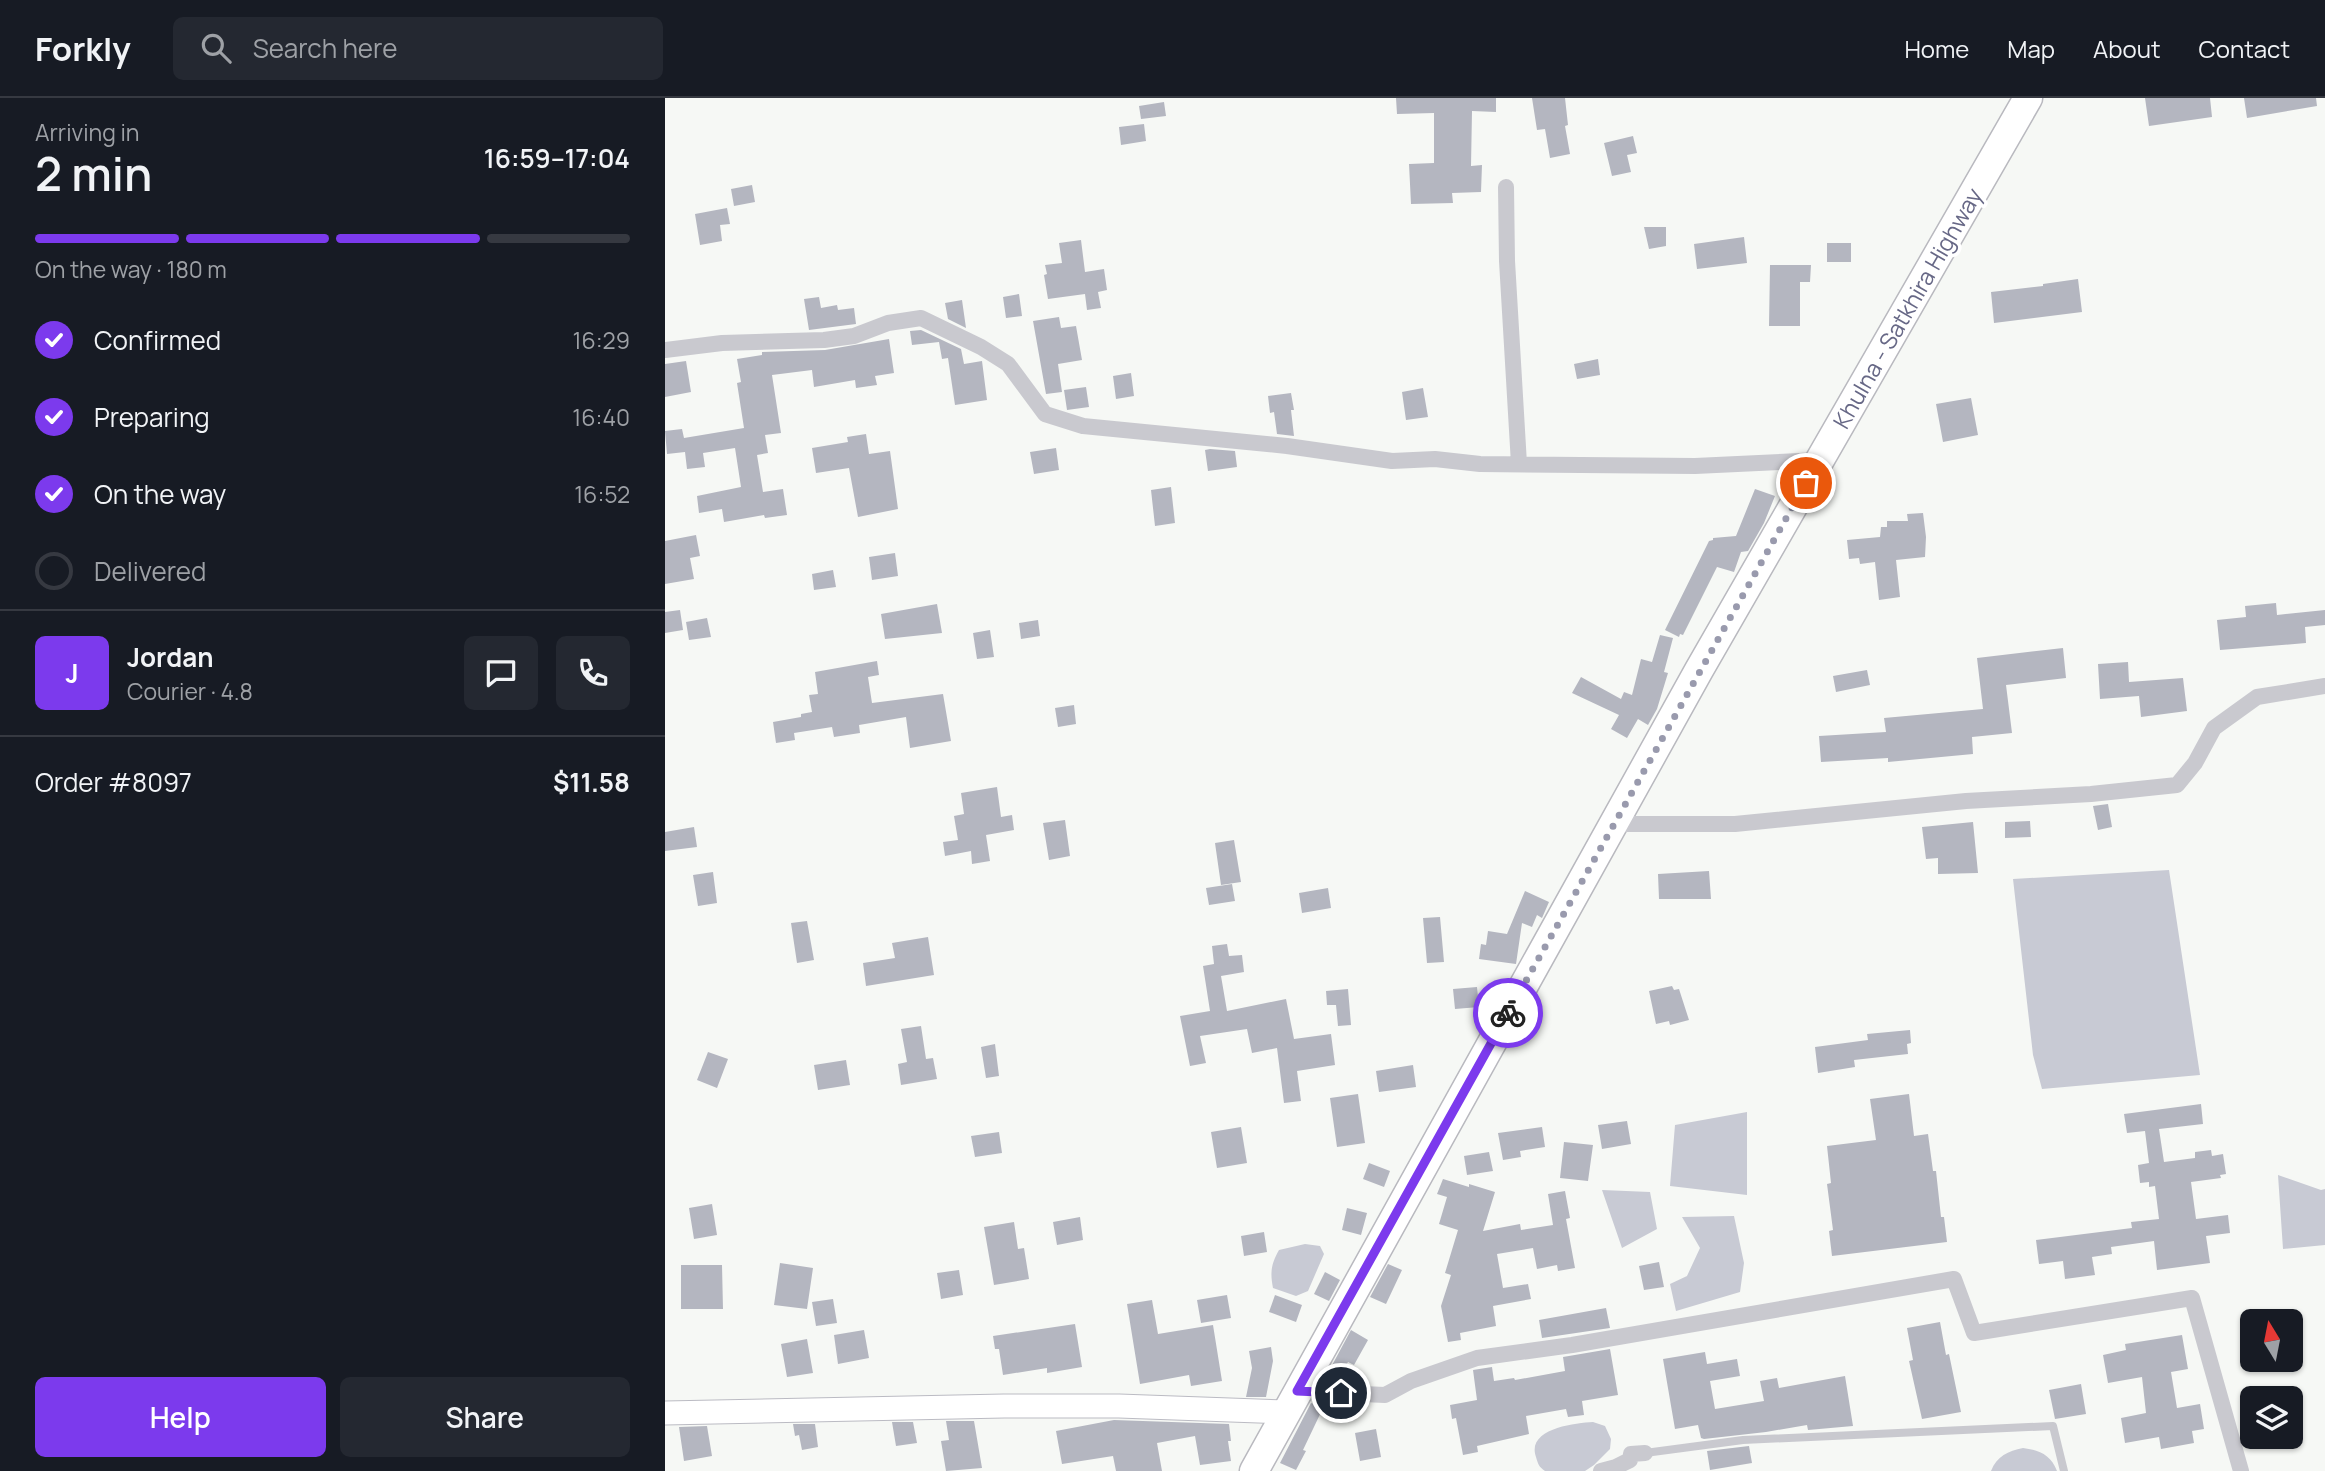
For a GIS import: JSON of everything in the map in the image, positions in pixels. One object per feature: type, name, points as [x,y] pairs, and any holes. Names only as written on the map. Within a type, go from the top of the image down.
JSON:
[{"type":"highway","name":"Khulna - Satkhira Highway","points":[[1254,1471],[1613,824],[2028,98]]},
{"type":"street","points":[[1506,187],[1519,464]]},
{"type":"street","points":[[665,350],[734,342],[824,340],[854,336],[888,323],[921,318],[981,347],[1008,365],[1045,414],[1083,426],[1287,446],[1392,461],[1435,459],[1480,464],[1695,466],[1820,460]]},
{"type":"street","points":[[1613,824],[1735,824],[1966,801],[2091,794],[2177,785],[2195,763],[2214,728],[2257,697],[2325,686]]},
{"type":"street","points":[[665,1412],[1291,1402],[1385,1395],[1411,1381],[1477,1358],[1572,1345],[1954,1279],[1974,1333],[2192,1298],[2241,1471]]},
{"type":"street","points":[[1601,1471],[1630,1460],[1631,1454],[1645,1452]]},
{"type":"lane","points":[[1645,1452],[1743,1440],[2053,1426],[2064,1471]]},
{"type":"shaded area","points":[[2169,870],[2200,1075],[2042,1089],[2033,1055],[2013,879]]},
{"type":"shaded area","points":[[1747,1112],[1747,1195],[1670,1186],[1675,1125]]},
{"type":"shaded area","points":[[2278,1175],[2321,1190],[2325,1189],[2325,1245],[2283,1249]]},
{"type":"shaded area","points":[[1602,1190],[1650,1192],[1657,1229],[1622,1248]]},
{"type":"shaded area","points":[[1734,1216],[1744,1263],[1740,1292],[1676,1311],[1670,1284],[1687,1276],[1700,1248],[1682,1217]]},
{"type":"shaded area","points":[[1305,1244],[1320,1246],[1324,1254],[1308,1291],[1296,1296],[1273,1288],[1272,1269],[1279,1250]]},
{"type":"shaded area","points":[[1593,1422],[1605,1426],[1611,1439],[1610,1449],[1594,1465],[1585,1471],[1545,1471],[1540,1467],[1535,1447],[1545,1434],[1564,1426]]},
{"type":"shaded area","points":[[2023,1448],[2044,1454],[2057,1471],[1991,1471],[2004,1455]]},
{"type":"building","points":[[1396,98],[1496,98],[1496,112],[1472,111],[1471,166],[1482,165],[1481,192],[1452,193],[1453,203],[1411,204],[1409,164],[1434,163],[1434,113],[1397,114]]},
{"type":"building","points":[[1532,98],[1565,98],[1568,125],[1565,126],[1570,154],[1550,158],[1545,129],[1537,130]]},
{"type":"building","points":[[2145,98],[2210,98],[2212,117],[2149,126]]},
{"type":"building","points":[[2244,98],[2316,98],[2317,106],[2247,118]]},
{"type":"building","points":[[1164,102],[1166,116],[1141,119],[1139,106]]},
{"type":"building","points":[[1144,124],[1146,141],[1121,145],[1119,127]]},
{"type":"building","points":[[1633,136],[1637,153],[1627,155],[1631,172],[1612,176],[1604,143]]},
{"type":"building","points":[[752,185],[755,202],[734,206],[731,189]]},
{"type":"building","points":[[727,208],[730,224],[720,225],[722,241],[700,245],[695,214]]},
{"type":"building","points":[[1644,227],[1666,227],[1666,246],[1649,249]]},
{"type":"building","points":[[1744,237],[1747,263],[1697,269],[1694,244]]},
{"type":"building","points":[[1081,240],[1085,272],[1104,269],[1107,290],[1098,292],[1101,308],[1087,310],[1085,294],[1048,299],[1045,265],[1062,263],[1059,243]]},
{"type":"building","points":[[1827,243],[1851,243],[1851,262],[1827,262]]},
{"type":"building","points":[[1770,265],[1811,265],[1810,282],[1800,282],[1800,326],[1769,326]]},
{"type":"building","points":[[2078,279],[2082,312],[1994,323],[1991,292]]},
{"type":"building","points":[[1019,294],[1022,316],[1006,318],[1003,297]]},
{"type":"building","points":[[819,297],[821,308],[837,305],[838,310],[854,308],[856,324],[809,330],[804,299]]},
{"type":"building","points":[[962,300],[966,328],[948,319],[945,303]]},
{"type":"building","points":[[1059,317],[1061,328],[1076,326],[1082,360],[1058,364],[1062,392],[1046,394],[1033,321]]},
{"type":"building","points":[[921,330],[961,349],[964,364],[982,361],[987,400],[955,405],[948,358],[942,359],[939,342],[912,345],[910,331]]},
{"type":"building","points":[[889,339],[894,373],[875,376],[877,385],[856,388],[855,380],[814,387],[812,370],[772,375],[781,433],[765,435],[768,453],[757,455],[763,492],[783,489],[787,515],[765,518],[764,515],[724,522],[722,509],[699,513],[697,496],[741,487],[735,448],[703,453],[705,467],[687,469],[685,452],[667,454],[665,431],[682,429],[684,438],[744,428],[737,383],[741,382],[737,359],[762,355],[762,352],[825,350]]},
{"type":"building","points":[[1598,359],[1600,375],[1577,379],[1574,364]]},
{"type":"building","points":[[686,361],[691,392],[665,397],[665,364]]},
{"type":"building","points":[[1131,373],[1134,396],[1116,399],[1113,376]]},
{"type":"building","points":[[1086,387],[1089,407],[1067,410],[1064,390]]},
{"type":"building","points":[[1423,388],[1428,417],[1406,420],[1402,392]]},
{"type":"building","points":[[1291,393],[1294,436],[1277,434],[1274,412],[1270,413],[1268,396]]},
{"type":"building","points":[[1971,398],[1978,435],[1943,442],[1936,404]]},
{"type":"building","points":[[866,434],[869,454],[890,451],[898,509],[858,517],[849,468],[816,473],[812,448],[848,442],[847,437]]},
{"type":"building","points":[[1056,448],[1059,470],[1034,474],[1030,452]]},
{"type":"building","points":[[1205,450],[1235,451],[1237,467],[1208,471]]},
{"type":"building","points":[[1171,487],[1175,523],[1155,526],[1151,490]]},
{"type":"building","points":[[1755,489],[1775,496],[1748,551],[1741,552],[1734,572],[1717,567],[1683,635],[1680,634],[1679,637],[1665,630],[1709,541],[1713,538],[1736,536]]},
{"type":"building","points":[[1923,513],[1925,557],[1896,560],[1900,597],[1879,600],[1875,562],[1860,564],[1859,558],[1849,559],[1847,540],[1880,537],[1881,527],[1887,527],[1887,521],[1908,521],[1907,514]]},
{"type":"building","points":[[696,535],[700,556],[690,558],[694,579],[665,584],[665,541]]},
{"type":"building","points":[[895,553],[898,576],[872,580],[869,557]]},
{"type":"building","points":[[833,570],[836,587],[814,590],[812,574]]},
{"type":"building","points":[[2276,603],[2277,615],[2325,610],[2325,625],[2305,627],[2306,643],[2220,650],[2217,620],[2246,617],[2245,606]]},
{"type":"building","points":[[937,604],[942,633],[885,639],[881,614]]},
{"type":"building","points":[[680,610],[683,630],[665,633],[665,612]]},
{"type":"building","points":[[707,618],[711,637],[689,640],[686,622]]},
{"type":"building","points":[[1038,620],[1040,636],[1021,639],[1019,623]]},
{"type":"building","points":[[990,630],[994,657],[977,659],[973,633]]},
{"type":"building","points":[[1660,635],[1673,638],[1664,672],[1668,673],[1657,709],[1648,725],[1638,719],[1627,738],[1611,729],[1619,715],[1572,693],[1581,677],[1621,699],[1624,692],[1632,695],[1641,659],[1652,662]]},
{"type":"building","points":[[2063,648],[2066,678],[2006,685],[2012,733],[1972,737],[1973,754],[1888,762],[1888,758],[1821,762],[1819,736],[1886,732],[1884,718],[1983,709],[1977,658]]},
{"type":"building","points":[[877,661],[879,675],[868,677],[872,703],[943,694],[951,741],[910,748],[906,717],[859,725],[860,733],[834,737],[832,727],[794,733],[795,740],[776,743],[773,722],[801,717],[801,714],[812,712],[809,695],[818,694],[815,672]]},
{"type":"building","points":[[2128,662],[2129,682],[2183,678],[2187,711],[2141,717],[2139,696],[2100,699],[2098,664]]},
{"type":"building","points":[[1867,670],[1870,685],[1836,692],[1833,676]]},
{"type":"building","points":[[1074,705],[1076,724],[1058,727],[1055,708]]},
{"type":"building","points":[[997,787],[1001,817],[1012,815],[1014,830],[986,835],[990,861],[972,864],[971,851],[945,856],[943,842],[958,840],[954,816],[964,814],[961,793]]},
{"type":"building","points":[[2108,804],[2112,827],[2098,830],[2093,806]]},
{"type":"building","points":[[1065,820],[1070,856],[1049,860],[1043,823]]},
{"type":"building","points":[[2030,821],[2031,837],[2005,838],[2005,822]]},
{"type":"building","points":[[1973,822],[1978,873],[1938,874],[1938,858],[1926,859],[1922,827]]},
{"type":"building","points":[[694,827],[697,847],[665,851],[665,832]]},
{"type":"building","points":[[1234,840],[1241,882],[1221,885],[1215,843]]},
{"type":"building","points":[[1709,871],[1711,899],[1659,899],[1658,874]]},
{"type":"building","points":[[713,872],[717,903],[698,906],[693,875]]},
{"type":"building","points":[[1232,884],[1235,901],[1209,905],[1206,888]]},
{"type":"building","points":[[1328,888],[1331,908],[1302,913],[1299,893]]},
{"type":"building","points":[[1525,891],[1549,902],[1542,918],[1537,915],[1532,927],[1522,923],[1516,964],[1479,959],[1481,944],[1486,945],[1488,931],[1507,934]]},
{"type":"building","points":[[1440,917],[1444,962],[1427,963],[1423,918]]},
{"type":"building","points":[[807,921],[814,960],[797,963],[791,923]]},
{"type":"building","points":[[928,937],[934,975],[866,986],[863,963],[895,958],[892,943]]},
{"type":"building","points":[[1227,944],[1229,956],[1242,955],[1244,972],[1221,976],[1227,1011],[1286,999],[1294,1039],[1331,1034],[1335,1065],[1297,1071],[1301,1101],[1284,1103],[1277,1048],[1252,1053],[1247,1029],[1200,1036],[1206,1063],[1190,1066],[1180,1016],[1210,1011],[1203,966],[1214,964],[1212,946]]},
{"type":"building","points":[[1672,986],[1674,990],[1679,989],[1689,1020],[1670,1025],[1669,1021],[1656,1024],[1649,991]]},
{"type":"building","points":[[1477,987],[1479,1007],[1455,1009],[1453,989]]},
{"type":"building","points":[[1348,989],[1351,1025],[1338,1026],[1336,1005],[1327,1005],[1326,991]]},
{"type":"building","points":[[921,1026],[926,1059],[933,1058],[937,1079],[901,1085],[898,1064],[907,1062],[901,1029]]},
{"type":"building","points":[[1910,1030],[1908,1054],[1854,1060],[1855,1067],[1818,1073],[1815,1047],[1868,1040],[1867,1034]]},
{"type":"building","points":[[995,1044],[999,1076],[986,1078],[981,1047]]},
{"type":"building","points":[[708,1052],[728,1059],[717,1088],[697,1080]]},
{"type":"building","points":[[846,1060],[850,1085],[818,1090],[814,1065]]},
{"type":"building","points":[[1413,1065],[1416,1087],[1379,1092],[1376,1071]]},
{"type":"building","points":[[1358,1094],[1365,1143],[1337,1147],[1330,1098]]},
{"type":"building","points":[[1909,1094],[1914,1136],[1928,1134],[1947,1242],[1832,1256],[1829,1231],[1833,1230],[1827,1184],[1831,1183],[1827,1146],[1876,1140],[1870,1099]]},
{"type":"building","points":[[2201,1104],[2203,1124],[2159,1129],[2164,1162],[2195,1158],[2195,1152],[2211,1150],[2212,1156],[2223,1154],[2226,1174],[2220,1175],[2221,1178],[2191,1182],[2196,1219],[2228,1215],[2230,1233],[2206,1236],[2210,1263],[2157,1270],[2154,1241],[2111,1247],[2112,1254],[2092,1257],[2095,1275],[2065,1279],[2063,1261],[2039,1264],[2036,1240],[2132,1228],[2131,1222],[2159,1219],[2155,1186],[2149,1187],[2149,1182],[2140,1183],[2138,1165],[2149,1163],[2145,1131],[2127,1133],[2124,1114]]},
{"type":"building","points":[[1627,1121],[1631,1144],[1602,1149],[1598,1125]]},
{"type":"building","points":[[1241,1127],[1247,1163],[1217,1168],[1211,1132]]},
{"type":"building","points":[[1542,1127],[1545,1147],[1520,1151],[1521,1157],[1503,1160],[1498,1133]]},
{"type":"building","points":[[999,1132],[1002,1153],[975,1157],[971,1136]]},
{"type":"building","points":[[1564,1142],[1593,1145],[1588,1181],[1560,1178]]},
{"type":"building","points":[[1489,1152],[1493,1171],[1467,1175],[1464,1156]]},
{"type":"building","points":[[1369,1163],[1390,1171],[1384,1187],[1363,1179]]},
{"type":"building","points":[[1443,1179],[1495,1192],[1483,1231],[1520,1224],[1521,1230],[1553,1225],[1548,1194],[1565,1191],[1570,1218],[1566,1219],[1575,1268],[1558,1271],[1557,1265],[1537,1269],[1533,1248],[1497,1254],[1503,1288],[1528,1284],[1531,1299],[1493,1306],[1496,1326],[1460,1333],[1461,1340],[1448,1342],[1441,1306],[1451,1275],[1445,1273],[1458,1230],[1439,1224],[1447,1197],[1437,1194]]},
{"type":"building","points":[[712,1204],[717,1235],[694,1239],[689,1208]]},
{"type":"building","points":[[1347,1208],[1367,1213],[1361,1235],[1342,1230]]},
{"type":"building","points":[[1080,1217],[1083,1240],[1057,1245],[1053,1222]]},
{"type":"building","points":[[1014,1222],[1018,1249],[1024,1248],[1029,1279],[994,1285],[984,1227]]},
{"type":"building","points":[[1264,1232],[1267,1252],[1244,1256],[1241,1236]]},
{"type":"building","points":[[1659,1262],[1664,1287],[1644,1290],[1639,1266]]},
{"type":"building","points":[[780,1263],[813,1268],[807,1309],[774,1305]]},
{"type":"building","points":[[1388,1264],[1402,1270],[1386,1304],[1370,1297]]},
{"type":"building","points":[[681,1265],[722,1265],[723,1309],[681,1309]]},
{"type":"building","points":[[959,1270],[963,1295],[941,1299],[937,1273]]},
{"type":"building","points":[[1325,1272],[1340,1280],[1329,1301],[1314,1294]]},
{"type":"building","points":[[1227,1295],[1231,1318],[1201,1323],[1197,1300]]},
{"type":"building","points":[[1275,1295],[1302,1305],[1296,1322],[1269,1312]]},
{"type":"building","points":[[833,1299],[837,1323],[816,1326],[812,1302]]},
{"type":"building","points":[[1152,1300],[1158,1334],[1213,1325],[1222,1381],[1191,1386],[1189,1375],[1140,1384],[1127,1304]]},
{"type":"building","points":[[1606,1308],[1610,1328],[1542,1338],[1539,1320]]},
{"type":"building","points":[[1940,1322],[1961,1412],[1922,1419],[1909,1361],[1913,1360],[1907,1328]]},
{"type":"building","points":[[1075,1324],[1082,1367],[1047,1373],[1047,1368],[1003,1375],[999,1349],[995,1349],[993,1336]]},
{"type":"building","points":[[864,1330],[869,1358],[838,1364],[834,1335]]},
{"type":"building","points":[[1351,1330],[1368,1340],[1354,1365],[1348,1362],[1337,1382],[1323,1382]]},
{"type":"building","points":[[2182,1335],[2188,1369],[2171,1372],[2177,1408],[2200,1404],[2204,1429],[2192,1431],[2194,1443],[2161,1449],[2159,1437],[2125,1443],[2121,1418],[2146,1413],[2142,1377],[2108,1383],[2103,1355],[2126,1350],[2125,1344]]},
{"type":"building","points":[[807,1339],[813,1373],[787,1377],[781,1344]]},
{"type":"building","points":[[1271,1347],[1273,1361],[1266,1397],[1246,1397],[1252,1368],[1249,1351]]},
{"type":"building","points":[[1610,1349],[1618,1395],[1582,1401],[1584,1415],[1568,1417],[1566,1409],[1526,1416],[1529,1434],[1477,1446],[1478,1452],[1463,1455],[1456,1418],[1452,1419],[1450,1405],[1477,1400],[1473,1370],[1492,1367],[1494,1381],[1515,1380],[1565,1371],[1563,1357]]},
{"type":"building","points":[[1705,1352],[1707,1364],[1737,1359],[1740,1376],[1710,1381],[1715,1409],[1764,1401],[1760,1381],[1777,1378],[1779,1388],[1845,1376],[1853,1426],[1808,1430],[1807,1425],[1704,1439],[1701,1438],[1698,1425],[1675,1429],[1663,1359]]},
{"type":"building","points":[[2081,1384],[2086,1414],[2055,1419],[2049,1390]]},
{"type":"building","points":[[1311,1403],[1323,1408],[1296,1470],[1280,1463]]},
{"type":"building","points":[[1114,1420],[1229,1424],[1231,1461],[1200,1465],[1195,1436],[1157,1443],[1162,1471],[1116,1471],[1113,1456],[1062,1464],[1056,1431]]},
{"type":"building","points":[[946,1421],[974,1421],[982,1468],[946,1471],[941,1441],[949,1440]]},
{"type":"building","points":[[892,1422],[913,1422],[917,1443],[896,1446]]},
{"type":"building","points":[[793,1424],[815,1424],[818,1447],[802,1450]]},
{"type":"building","points":[[707,1426],[712,1456],[684,1461],[679,1427]]},
{"type":"building","points":[[1376,1429],[1381,1457],[1360,1461],[1355,1433]]},
{"type":"building","points":[[1749,1446],[1752,1463],[1710,1470],[1707,1451]]},
{"type":"way so far","points":[[1508,1013],[1806,483]]},
{"type":"route","points":[[1341,1393],[1297,1391],[1508,1013]]}]
